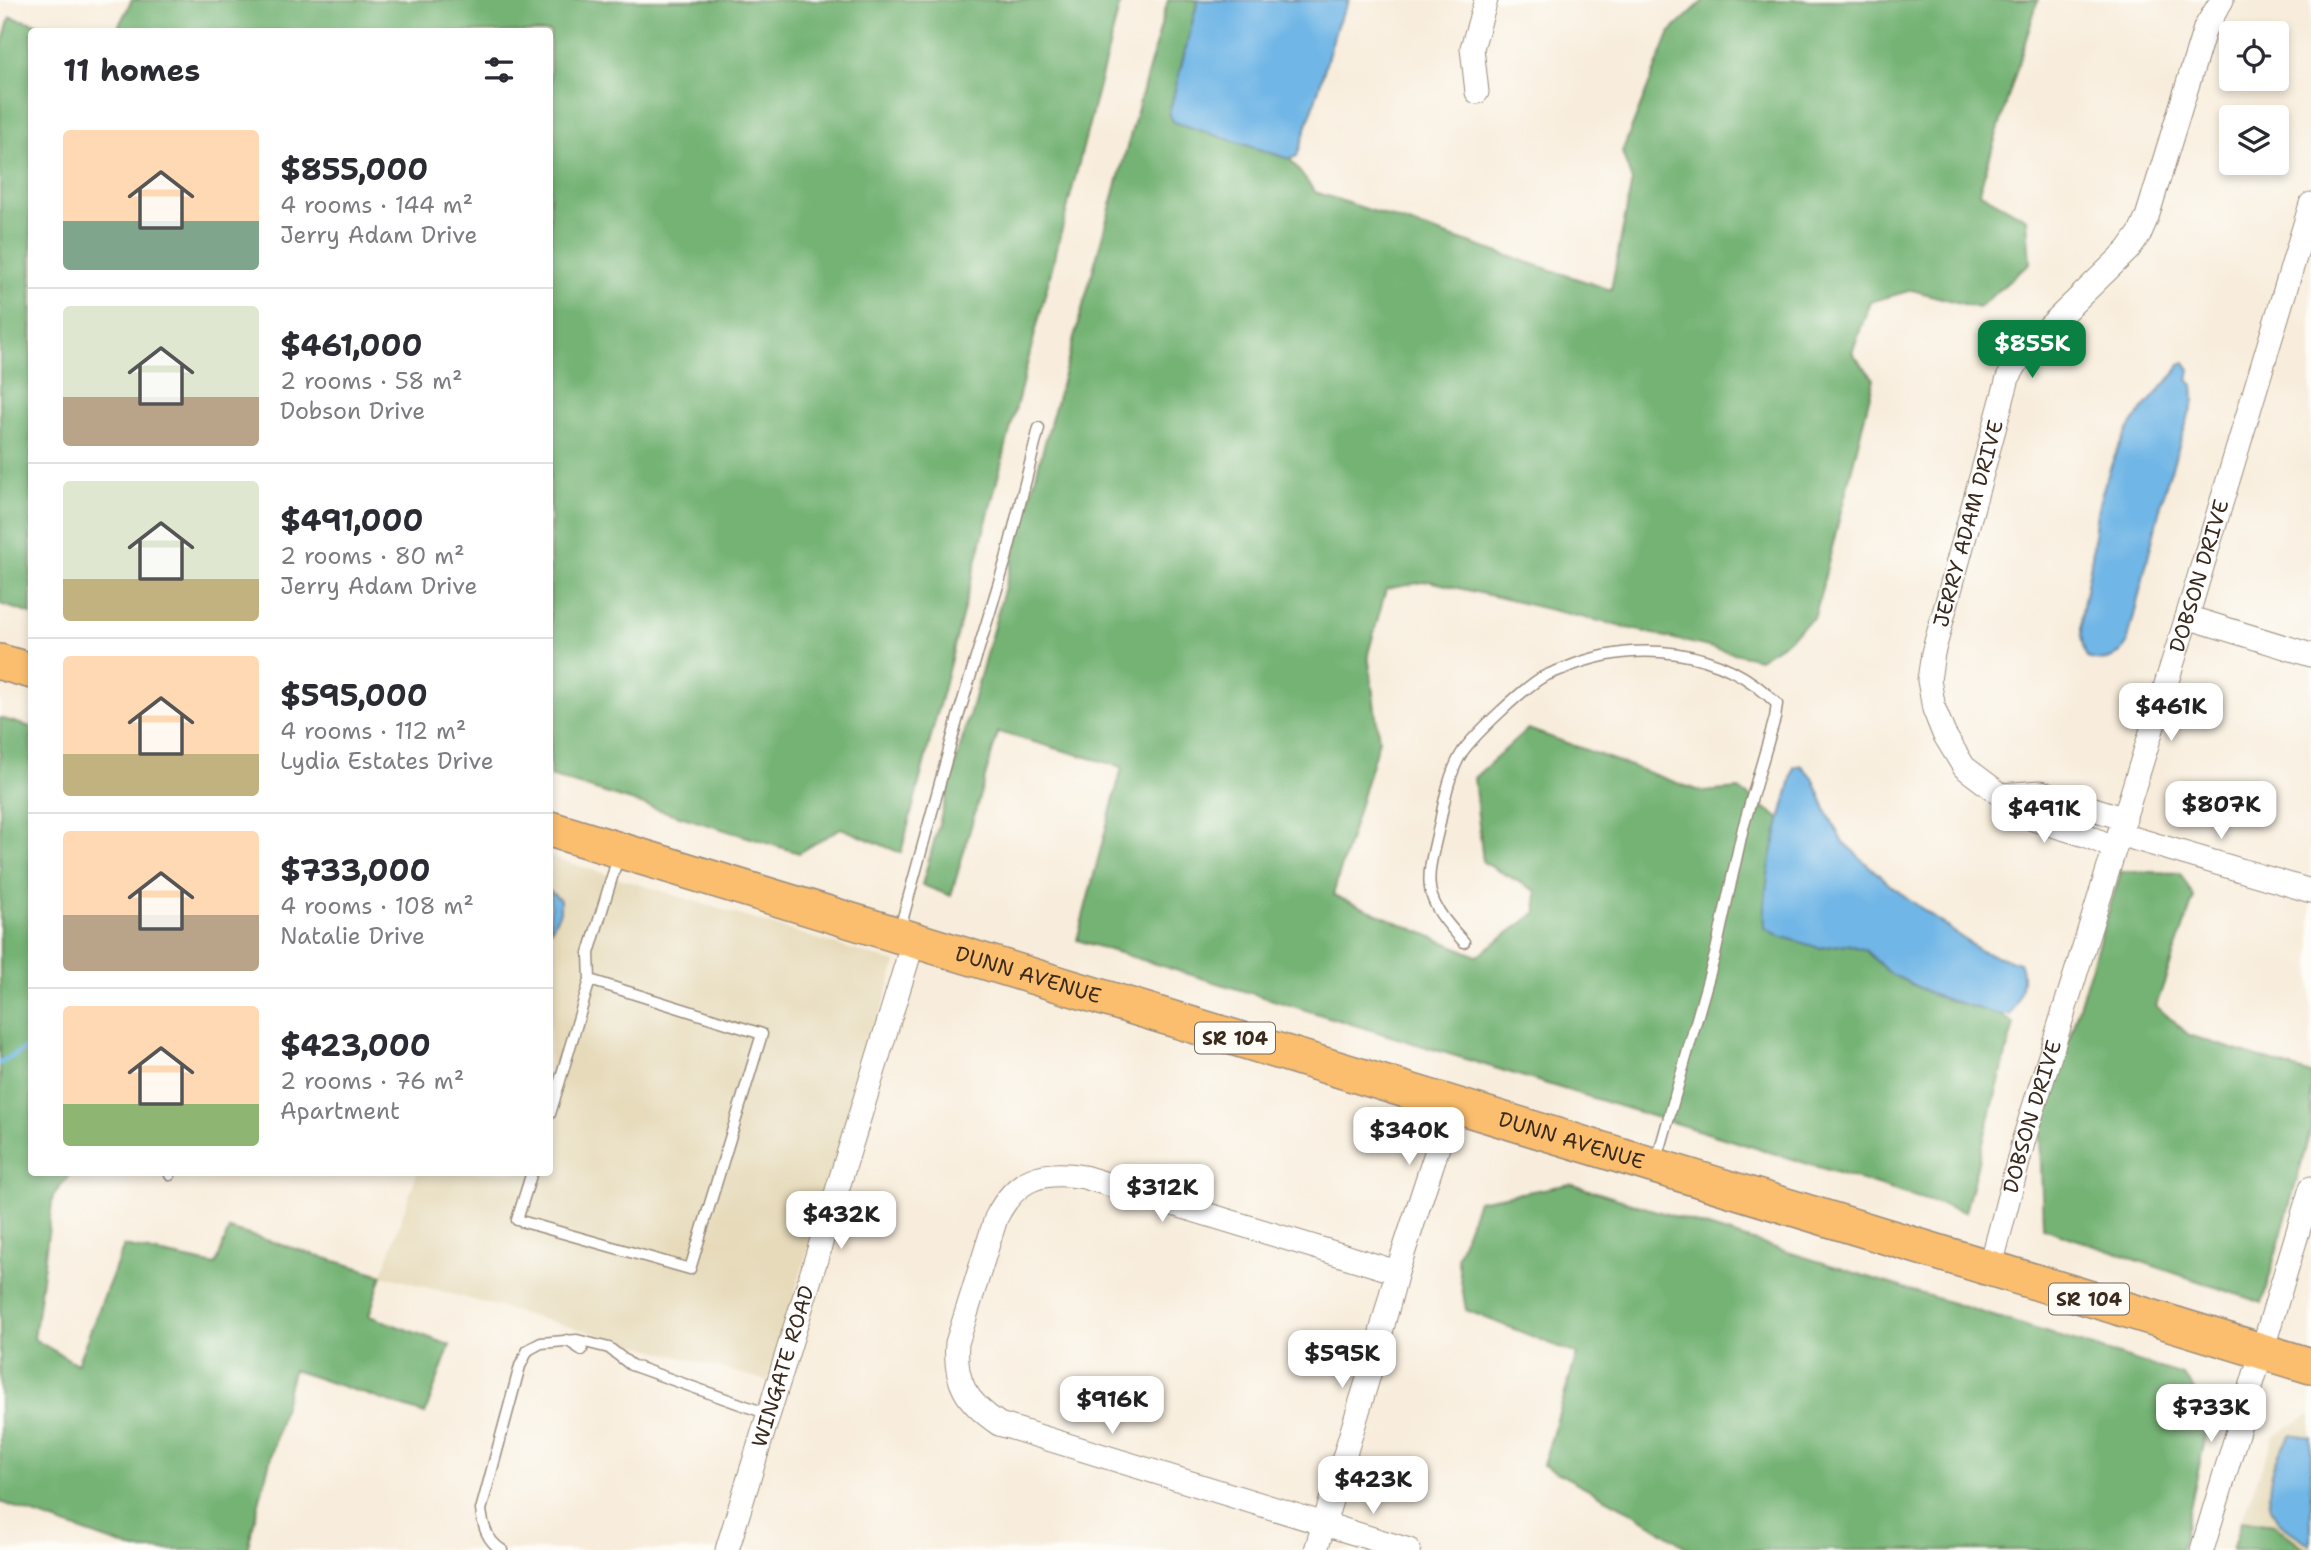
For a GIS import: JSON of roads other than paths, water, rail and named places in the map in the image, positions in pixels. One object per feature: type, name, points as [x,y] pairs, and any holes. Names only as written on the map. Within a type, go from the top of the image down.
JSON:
[{"type":"main road","points":[[0,662],[28,670]]},
{"type":"main road","name":"DUNN AVENUE","points":[[553,830],[2311,1366]]},
{"type":"street","points":[[1476,92],[1472,48],[1486,0]]},
{"type":"street","name":"JERRY ADAM DRIVE","points":[[2222,0],[2205,28],[2140,233],[2128,250],[2024,351],[2008,378],[1933,653],[1930,680],[1934,709],[1944,734],[1964,767],[2033,818],[2088,836],[2119,833],[2311,891]]},
{"type":"street","name":"DOBSON DRIVE","points":[[1990,1269],[2024,1139],[2187,617],[2311,204]]},
{"type":"street","points":[[2187,617],[2311,655]]},
{"type":"street","name":"WINGATE ROAD","points":[[727,1550],[906,937]]},
{"type":"street","points":[[1316,1550],[1397,1272],[1452,1104]]},
{"type":"street","points":[[1397,1272],[1084,1177],[1061,1173],[1039,1175],[1022,1184],[1005,1199],[996,1218],[957,1343],[956,1363],[961,1383],[969,1398],[999,1424],[1409,1550]]},
{"type":"street","points":[[2202,1550],[2311,1188]]},
{"type":"lane","points":[[906,937],[958,718],[1006,559],[1038,428]]},
{"type":"lane","points":[[1464,942],[1444,921],[1433,903],[1430,886],[1429,869],[1451,779],[1463,752],[1513,701],[1541,678],[1577,663],[1625,651],[1661,651],[1695,657],[1732,671],[1762,688],[1777,704],[1743,828],[1712,967],[1655,1166]]},
{"type":"lane","points":[[553,1104],[590,980],[589,953],[620,851]]},
{"type":"lane","points":[[531,1176],[517,1220],[690,1269],[762,1034],[590,980]]},
{"type":"lane","points":[[567,1340],[582,1350]]},
{"type":"lane","points":[[502,1550],[493,1545],[483,1526],[481,1510],[520,1366],[528,1350],[541,1343],[577,1340],[609,1348],[631,1365],[768,1414]]},
{"type":"lane","points":[[610,1358],[626,1361]]},
{"type":"water","points":[[1198,0],[1349,0],[1337,25],[1297,156],[1290,159],[1174,122],[1169,114]]},
{"type":"water","points":[[2185,363],[2190,369],[2188,380],[2193,385],[2194,400],[2165,488],[2127,644],[2110,659],[2100,661],[2087,658],[2081,635],[2082,610],[2095,524],[2107,477],[2129,428],[2180,364]]},
{"type":"water","points":[[1801,765],[1813,778],[1842,841],[1891,886],[1980,951],[2019,963],[2022,982],[2010,1015],[2000,1015],[1936,996],[1889,973],[1865,950],[1847,944],[1819,948],[1780,936],[1765,928],[1766,887],[1773,847],[1794,767]]},
{"type":"water","points":[[553,894],[560,900],[560,912],[553,925]]},
{"type":"water","points":[[2291,1435],[2311,1438],[2311,1545],[2279,1522],[2269,1498],[2271,1475]]},
{"type":"waterway","points":[[0,1063],[28,1047]]}]
